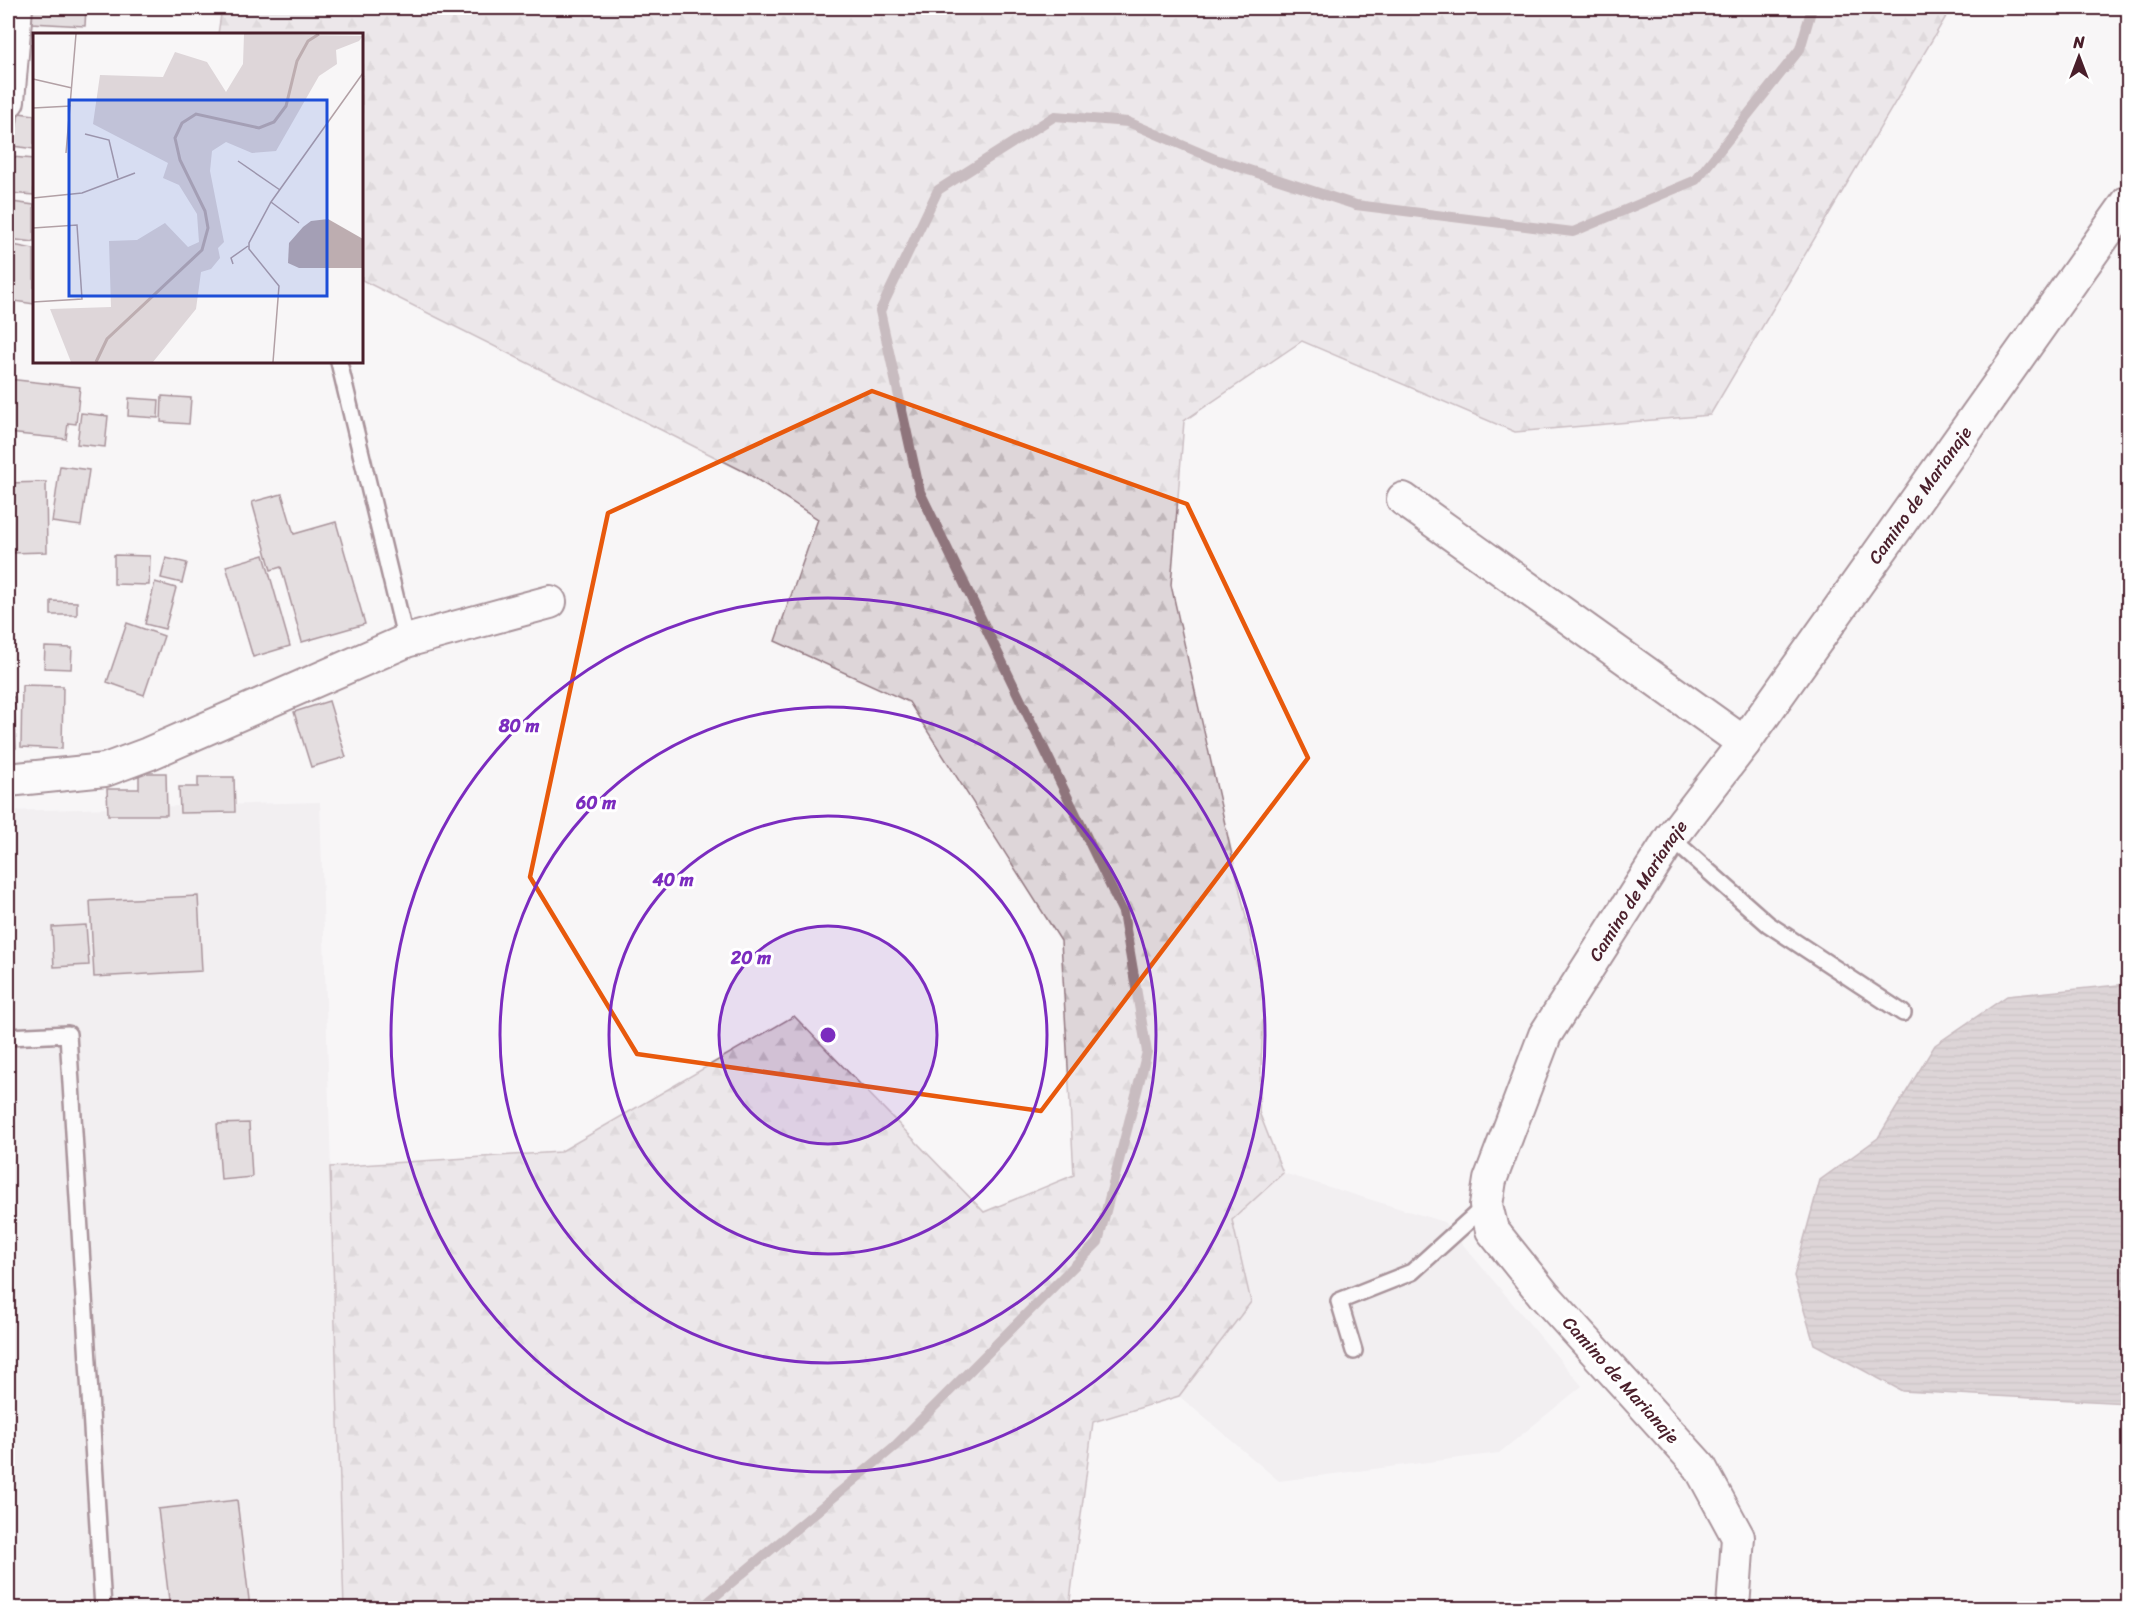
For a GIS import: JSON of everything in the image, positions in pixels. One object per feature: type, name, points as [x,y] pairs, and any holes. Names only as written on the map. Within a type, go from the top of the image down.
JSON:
[{"type":"street","points":[[8,101],[10,48],[16,8]]},
{"type":"street","name":"Camino de Marianaje","points":[[1733,1608],[1738,1537],[1700,1467],[1544,1294],[1492,1230],[1486,1205],[1490,1180],[1545,1035],[1671,838],[1744,743],[2128,202]]},
{"type":"street","points":[[1403,499],[1744,743]]},
{"type":"street","points":[[8,780],[105,770],[148,754],[406,641],[550,602]]},
{"type":"lane","points":[[339,363],[406,641]]},
{"type":"lane","points":[[1671,838],[1768,924],[1903,1012]]},
{"type":"lane","points":[[8,1037],[68,1034],[103,1608]]},
{"type":"lane","points":[[1354,1351],[1339,1301],[1412,1272],[1486,1205]]},
{"type":"highlighted area","points":[[872,391],[1187,504],[1308,758],[1041,1111],[637,1054],[530,877],[608,513]]},
{"type":"shaded area","points":[[320,802],[344,1608],[8,1608],[8,811]]},
{"type":"shaded area","points":[[2128,984],[2128,1403],[1902,1391],[1814,1344],[1794,1276],[1820,1180],[1878,1138],[1935,1045],[2007,996]]},
{"type":"shaded area","points":[[1283,1173],[1444,1222],[1582,1386],[1499,1453],[1279,1481],[1179,1396],[1251,1302],[1232,1219]]},
{"type":"green space","points":[[222,8],[1951,8],[1710,415],[1515,432],[1302,341],[1184,421],[1171,585],[1264,997],[1259,1112],[1283,1173],[1232,1220],[1251,1302],[1179,1396],[1093,1422],[1069,1608],[344,1608],[330,1167],[560,1152],[794,1016],[984,1212],[1074,1175],[1061,941],[909,702],[775,641],[818,519],[747,473],[363,281],[363,33],[218,33]]},
{"type":"building","points":[[32,8],[86,8],[85,26],[31,23]]},
{"type":"building","points":[[19,113],[33,115],[33,149],[13,146]]},
{"type":"building","points":[[12,157],[33,159],[33,195],[9,193]]},
{"type":"building","points":[[12,202],[33,205],[33,242],[8,239]]},
{"type":"building","points":[[13,245],[33,249],[33,304],[8,300],[8,280]]},
{"type":"building","points":[[8,379],[80,387],[76,424],[68,423],[66,439],[8,433]]},
{"type":"building","points":[[162,396],[191,398],[189,424],[161,422]]},
{"type":"building","points":[[129,398],[159,400],[158,418],[128,416]]},
{"type":"building","points":[[81,413],[108,416],[105,447],[77,444]]},
{"type":"building","points":[[60,466],[89,470],[81,526],[52,522]]},
{"type":"building","points":[[46,482],[47,552],[10,553],[8,483]]},
{"type":"building","points":[[282,494],[294,534],[336,522],[365,624],[302,642],[281,567],[271,570],[252,502]]},
{"type":"building","points":[[114,555],[150,556],[149,585],[114,584]]},
{"type":"building","points":[[264,555],[290,646],[253,657],[226,566]]},
{"type":"building","points":[[166,558],[187,563],[182,583],[161,578]]},
{"type":"building","points":[[155,582],[176,588],[165,629],[145,624]]},
{"type":"building","points":[[51,601],[77,602],[77,615],[51,615]]},
{"type":"building","points":[[127,623],[164,636],[144,695],[107,682]]},
{"type":"building","points":[[45,647],[72,648],[71,669],[44,668]]},
{"type":"building","points":[[22,685],[63,686],[62,749],[21,747]]},
{"type":"building","points":[[8,697],[14,697],[16,748],[8,749]]},
{"type":"building","points":[[329,701],[346,757],[311,767],[294,712]]},
{"type":"building","points":[[139,773],[166,773],[167,815],[108,815],[107,789],[139,789]]},
{"type":"building","points":[[198,777],[234,777],[235,812],[180,813],[179,787],[198,787]]},
{"type":"building","points":[[198,896],[202,971],[94,977],[90,901]]},
{"type":"building","points":[[86,925],[89,965],[54,967],[52,927]]},
{"type":"building","points":[[249,1123],[252,1177],[221,1180],[217,1124]]},
{"type":"building","points":[[237,1500],[250,1608],[170,1608],[158,1509]]},
{"type":"waterway","points":[[701,1608],[895,1446],[1098,1242],[1147,1052],[1123,912],[920,492],[880,311],[938,190],[1055,116],[1128,122],[1215,159],[1356,205],[1573,232],[1696,180],[1800,49],[1812,8]]}]
